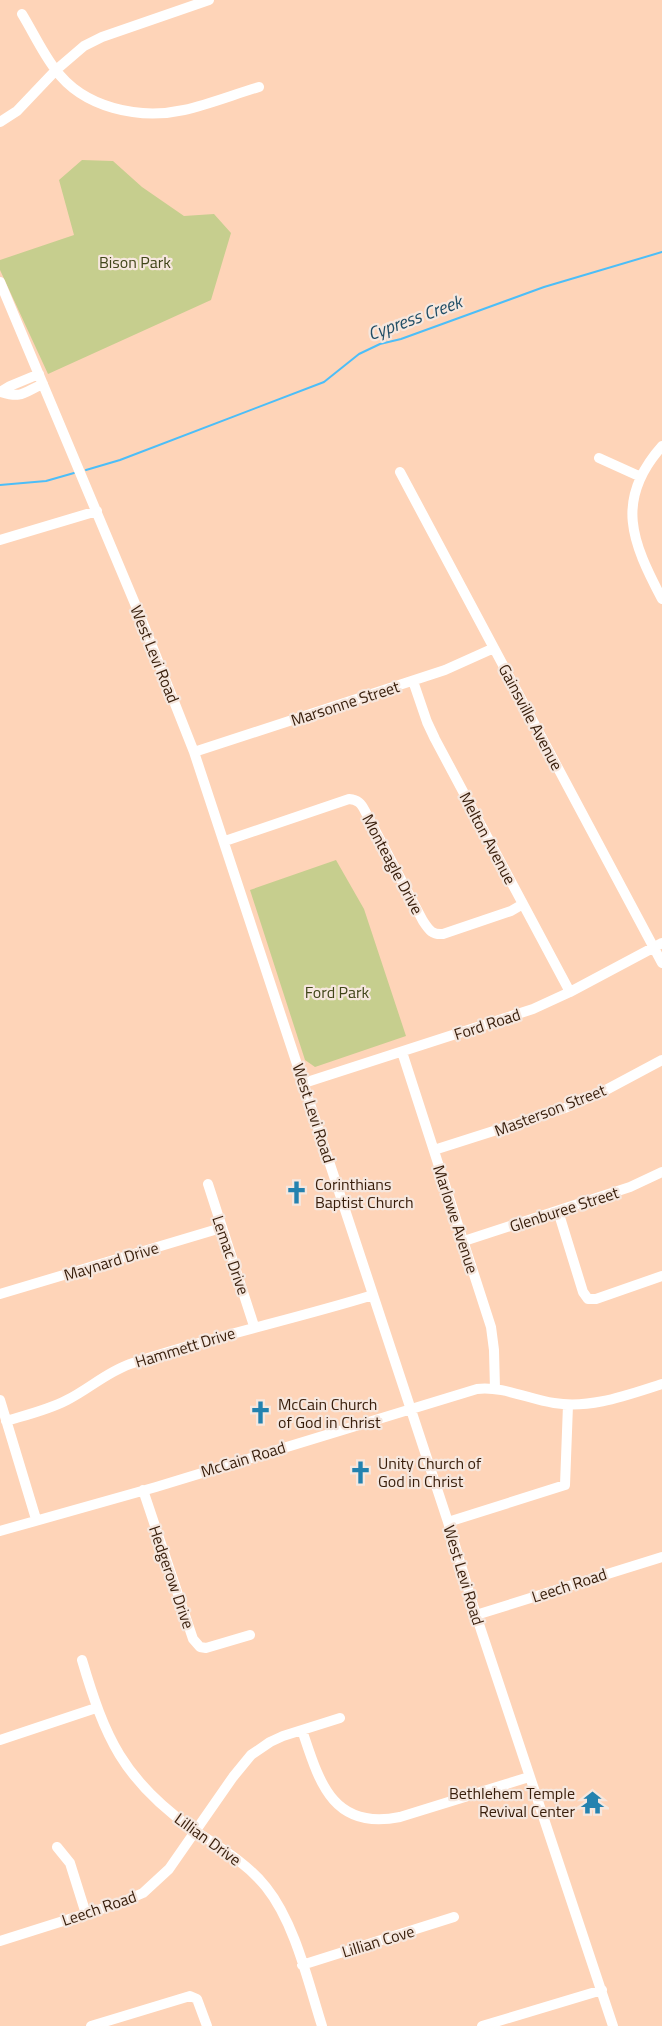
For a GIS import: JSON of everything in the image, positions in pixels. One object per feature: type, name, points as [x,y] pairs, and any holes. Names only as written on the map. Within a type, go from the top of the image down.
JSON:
[{"type":"street","points":[[0,122],[17,111],[56,70],[84,46],[102,37],[209,0]]},
{"type":"street","points":[[22,14],[56,70],[79,93],[103,106],[147,113],[183,111],[260,87]]},
{"type":"street","name":"West Levi Road","points":[[0,282],[194,752],[448,1522],[529,1777],[613,2026]]},
{"type":"street","points":[[0,392],[22,396],[41,379]]},
{"type":"street","points":[[662,446],[641,477],[633,502],[633,529],[642,561],[662,598]]},
{"type":"street","points":[[599,458],[641,477]]},
{"type":"street","name":"Gainsville Avenue","points":[[400,472],[658,945],[662,963]]},
{"type":"street","points":[[0,540],[96,511]]},
{"type":"street","name":"Marsonne Street","points":[[194,752],[465,663],[494,648]]},
{"type":"street","name":"Melton Avenue","points":[[413,681],[430,729],[570,992]]},
{"type":"street","name":"Monteagle Drive","points":[[225,842],[349,800],[355,800],[359,801],[365,811],[423,921],[436,935],[524,904]]},
{"type":"street","name":"Ford Road","points":[[304,1083],[525,1012],[570,992],[658,945]]},
{"type":"street","name":"Marlowe Avenue","points":[[402,1052],[491,1327],[495,1389]]},
{"type":"street","name":"Masterson Street","points":[[434,1150],[565,1108],[604,1091],[662,1060]]},
{"type":"street","name":"Glenburee Street","points":[[464,1241],[638,1184],[662,1172]]},
{"type":"street","name":"Lemac Drive","points":[[208,1184],[254,1326]]},
{"type":"street","points":[[558,1211],[583,1292],[588,1299],[596,1299],[662,1276]]},
{"type":"street","name":"Maynard Drive","points":[[0,1294],[221,1228]]},
{"type":"street","name":"Hammett Drive","points":[[6,1421],[66,1401],[123,1366],[254,1326],[304,1316],[373,1295]]},
{"type":"street","name":"McCain Road","points":[[0,1531],[477,1389],[495,1389],[568,1405],[611,1400],[662,1384]]},
{"type":"street","points":[[0,1400],[36,1520]]},
{"type":"street","points":[[448,1522],[565,1485],[568,1405]]},
{"type":"street","name":"Hedgerow Drive","points":[[143,1490],[194,1640],[200,1647],[206,1648],[250,1635]]},
{"type":"street","name":"Leech Road","points":[[476,1615],[662,1557]]},
{"type":"street","name":"Lillian Drive","points":[[82,1660],[96,1708],[125,1766],[135,1779],[163,1807],[250,1870],[265,1885],[285,1917],[322,2026]]},
{"type":"street","points":[[0,1740],[96,1708]]},
{"type":"street","name":"Leech Road","points":[[0,1941],[124,1902],[150,1888],[169,1869],[251,1755],[270,1742],[340,1718]]},
{"type":"street","points":[[302,1730],[318,1778],[328,1794],[346,1809],[367,1818],[381,1819],[400,1816],[529,1777]]},
{"type":"street","points":[[57,1847],[70,1863],[86,1914]]},
{"type":"street","name":"Lillian Cove","points":[[302,1965],[454,1917]]},
{"type":"street","points":[[482,2026],[602,1990]]},
{"type":"street","points":[[91,2026],[190,1996],[197,1999],[207,2026]]},
{"type":"green space","name":"Bison Park","points":[[82,160],[113,161],[142,187],[184,216],[214,214],[231,233],[211,300],[48,374],[0,270],[0,260],[74,235],[59,180]]},
{"type":"green space","name":"Ford Park","points":[[336,860],[364,909],[406,1036],[315,1067],[305,1060],[250,890]]},
{"type":"waterway","name":"Cypress Creek","points":[[86,470],[120,460],[324,382],[359,354],[380,344],[401,339],[544,287],[662,252]]},
{"type":"waterway","name":"Cypress Creek","points":[[0,485],[46,481],[74,473]]},
{"type":"place","name":"Corinthians Baptist Church","points":[[297,1193]]},
{"type":"place","name":"McCain Church of God in Christ","points":[[260,1413]]},
{"type":"place","name":"Unity Church of God in Christ","points":[[360,1472]]},
{"type":"place","name":"Bethlehem Temple Revival Center","points":[[593,1802]]}]
